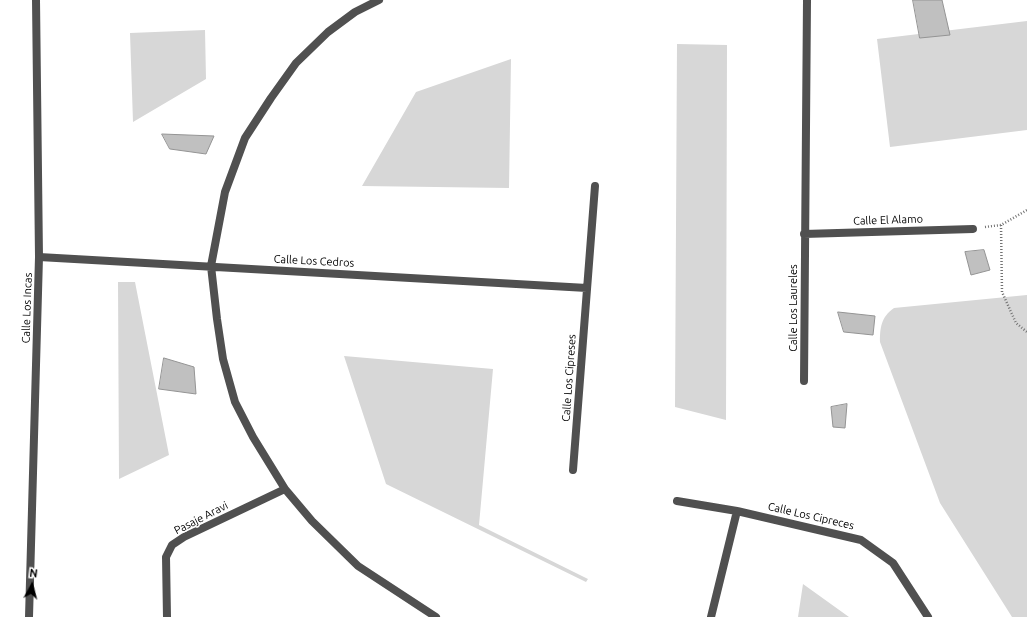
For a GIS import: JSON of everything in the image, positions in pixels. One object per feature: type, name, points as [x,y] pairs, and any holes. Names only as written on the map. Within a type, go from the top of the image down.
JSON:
[{"type":"street","name":"Calle Los Incas","points":[[29,617],[39,257],[36,0]]},
{"type":"street","points":[[379,0],[355,12],[328,32],[296,63],[270,98],[245,138],[225,192],[211,266],[223,359],[235,402],[253,437],[286,489],[312,521],[358,566],[436,617]]},
{"type":"street","name":"Calle Los Laureles","points":[[804,382],[807,0]]},
{"type":"street","name":"Calle Los Cipreses","points":[[573,470],[595,186]]},
{"type":"street","name":"Calle El Alamo","points":[[804,234],[973,229]]},
{"type":"street","name":"Calle Los Cedros","points":[[39,257],[587,288]]},
{"type":"street","name":"Pasaje Aravi","points":[[167,617],[166,557],[172,545],[184,537],[286,489]]},
{"type":"street","name":"Calle Los Cipreces","points":[[677,501],[737,510],[861,540],[893,563],[928,617]]},
{"type":"street","points":[[711,617],[737,510]]},
{"type":"path","points":[[1027,210],[1001,225],[1002,292],[1016,323],[1027,332]]},
{"type":"shaded area","points":[[1027,21],[1027,130],[890,147],[877,39]]},
{"type":"shaded area","points":[[205,30],[206,79],[133,122],[130,33]]},
{"type":"shaded area","points":[[677,44],[727,45],[726,420],[675,407]]},
{"type":"shaded area","points":[[511,59],[509,188],[362,186],[416,92]]},
{"type":"shaded area","points":[[118,282],[135,282],[169,455],[119,479]]},
{"type":"shaded area","points":[[1027,295],[1027,617],[1012,617],[940,503],[880,342],[880,337],[882,323],[886,315],[894,308]]},
{"type":"shaded area","points":[[344,356],[493,369],[479,525],[588,579],[586,582],[386,484]]},
{"type":"shaded area","points":[[803,584],[849,617],[798,617]]},
{"type":"building","points":[[913,0],[942,0],[950,35],[920,38]]},
{"type":"building","points":[[162,134],[214,136],[206,154],[170,149]]},
{"type":"building","points":[[984,250],[990,270],[971,275],[965,252]]},
{"type":"building","points":[[838,312],[875,316],[873,335],[844,332]]},
{"type":"building","points":[[164,358],[194,367],[196,394],[159,389]]},
{"type":"building","points":[[847,404],[845,428],[833,427],[831,407]]}]
